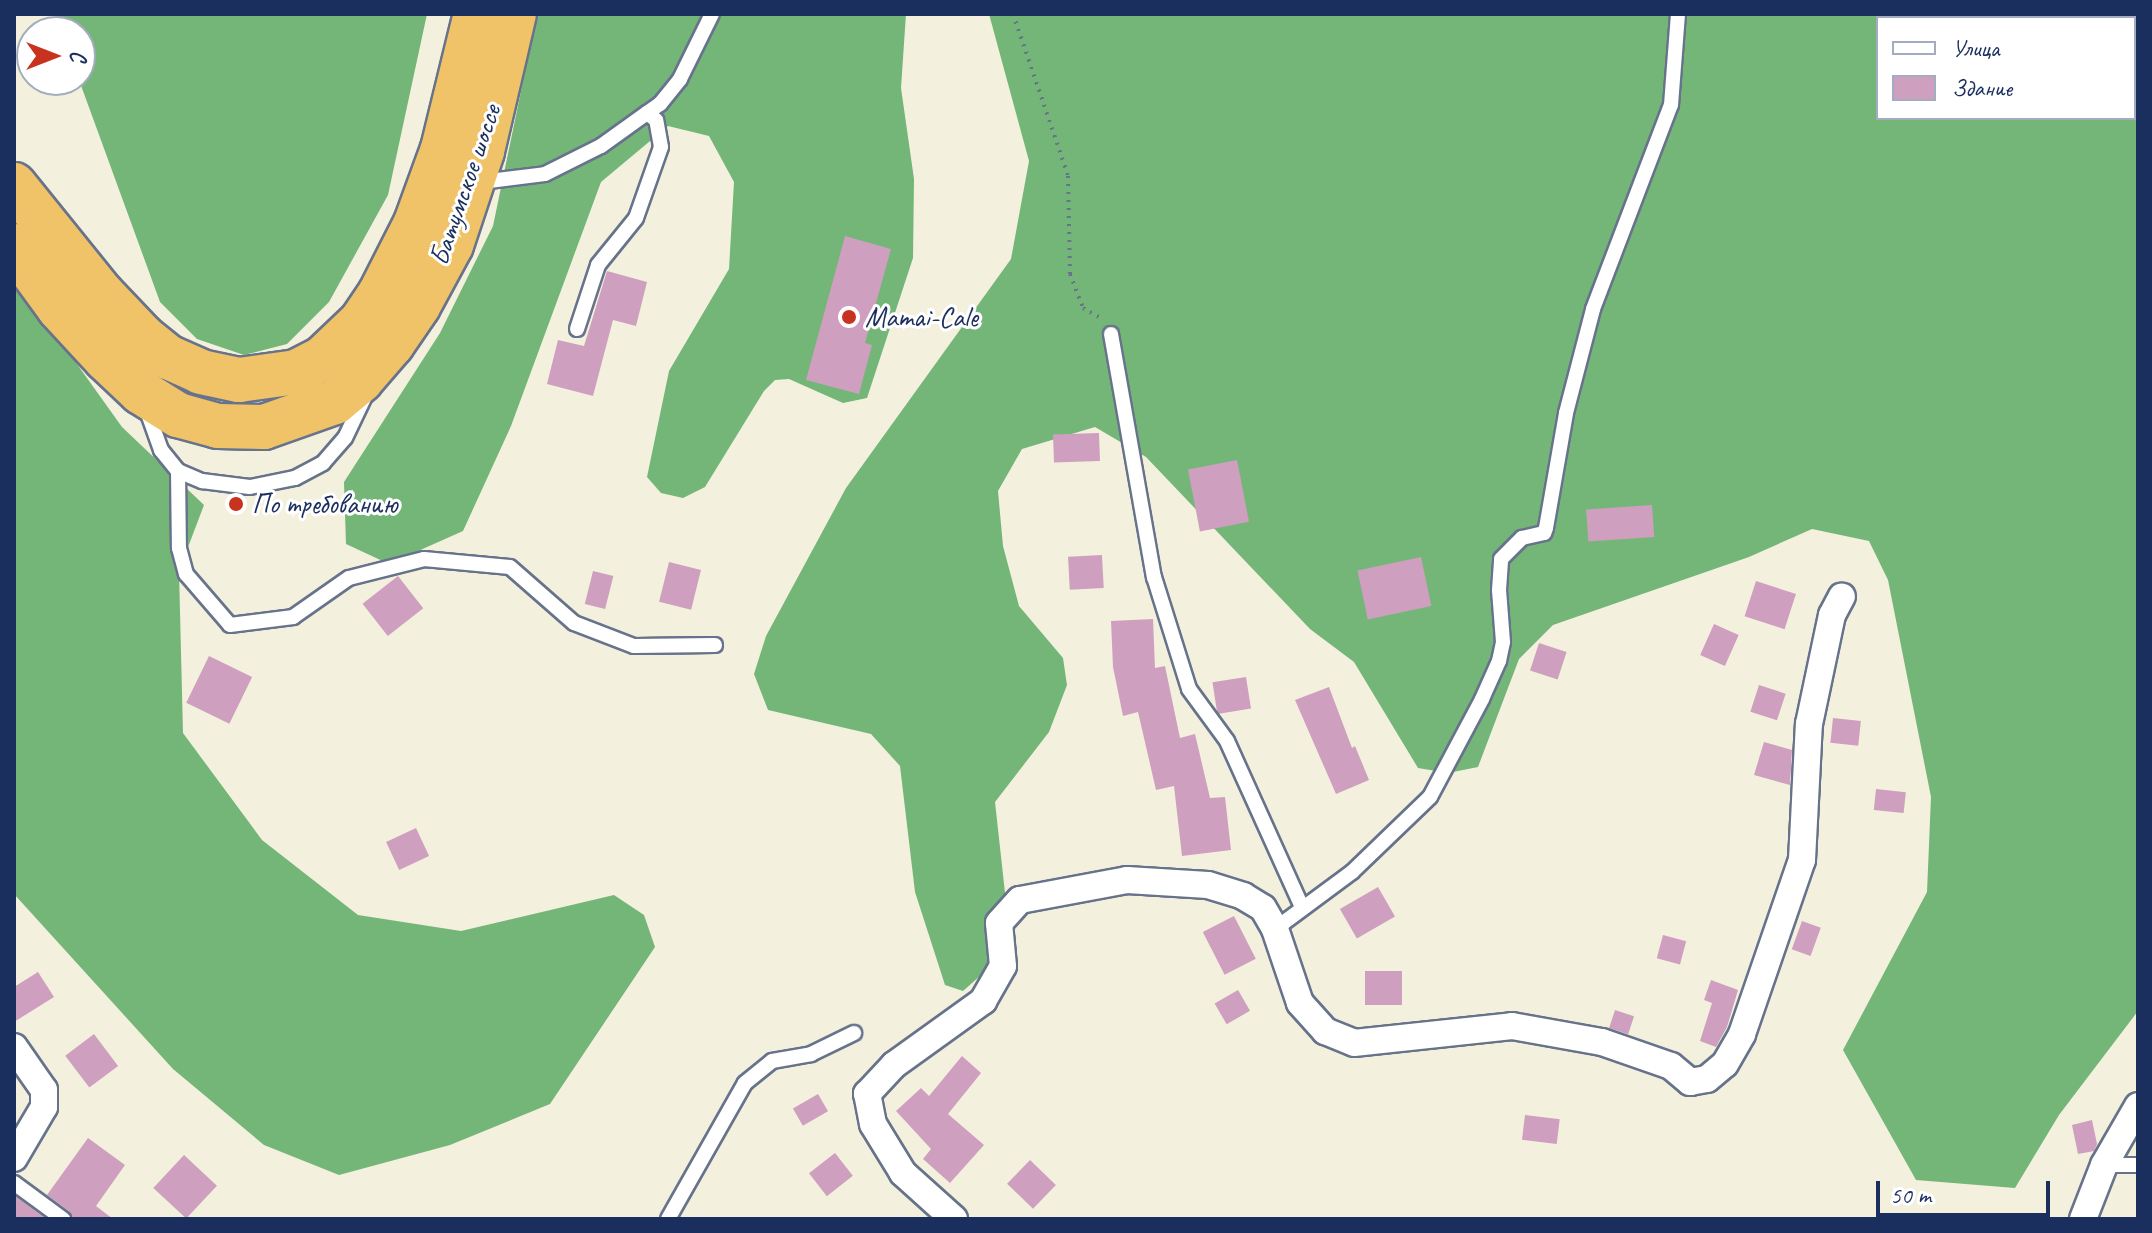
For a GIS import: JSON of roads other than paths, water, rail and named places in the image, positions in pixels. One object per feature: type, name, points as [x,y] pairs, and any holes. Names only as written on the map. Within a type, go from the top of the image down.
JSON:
[{"type":"highway","name":"Батумское шоссе","points":[[14,185],[102,294],[143,337],[168,357],[201,372],[239,380],[296,372],[322,359],[361,322],[380,294],[416,223],[443,149],[476,14]]},
{"type":"highway","name":"Батумское шоссе","points":[[14,246],[59,308],[141,392],[178,415],[218,426],[264,427],[335,402],[378,361],[418,306],[451,245],[502,77],[514,14]]},
{"type":"street","points":[[954,1219],[903,1173],[873,1124],[867,1094],[894,1065],[983,1001],[1003,966],[999,923],[1020,900],[1127,880],[1208,885],[1243,896],[1263,908],[1275,929],[1300,1003],[1325,1031],[1354,1043],[1512,1026],[1602,1042],[1671,1066],[1690,1082],[1707,1079],[1725,1064],[1742,1034],[1802,860],[1809,724],[1832,615],[1842,596]]},
{"type":"street","points":[[14,1047],[44,1090],[44,1107],[14,1158]]},
{"type":"street","points":[[2083,1219],[2104,1165],[2138,1106]]},
{"type":"lane","points":[[473,176],[489,181],[545,174],[601,146],[660,104],[680,79],[712,14]]},
{"type":"lane","points":[[1275,929],[1352,872],[1430,797],[1499,661],[1503,642],[1499,590],[1501,559],[1522,538],[1544,533],[1546,528],[1566,413],[1593,309],[1671,105],[1678,14]]},
{"type":"lane","points":[[577,329],[598,265],[636,218],[661,147],[656,120],[647,113]]},
{"type":"lane","points":[[1111,334],[1154,577],[1189,689],[1227,741],[1302,907]]},
{"type":"lane","points":[[141,392],[161,450],[178,471],[202,481],[250,487],[295,478],[323,463],[345,438],[363,403],[378,361]]},
{"type":"lane","points":[[178,471],[179,548],[186,574],[230,625],[293,617],[349,578],[424,559],[510,567],[574,623],[634,646],[715,645]]},
{"type":"lane","points":[[668,1219],[745,1083],[772,1061],[811,1054],[854,1033]]},
{"type":"lane","points":[[2104,1165],[2138,1165]]},
{"type":"lane","points":[[14,1183],[63,1219]]},
{"type":"place","name":"Mamai-Cale","points":[[849,317]]},
{"type":"place","name":"По требованию","points":[[236,504]]}]
